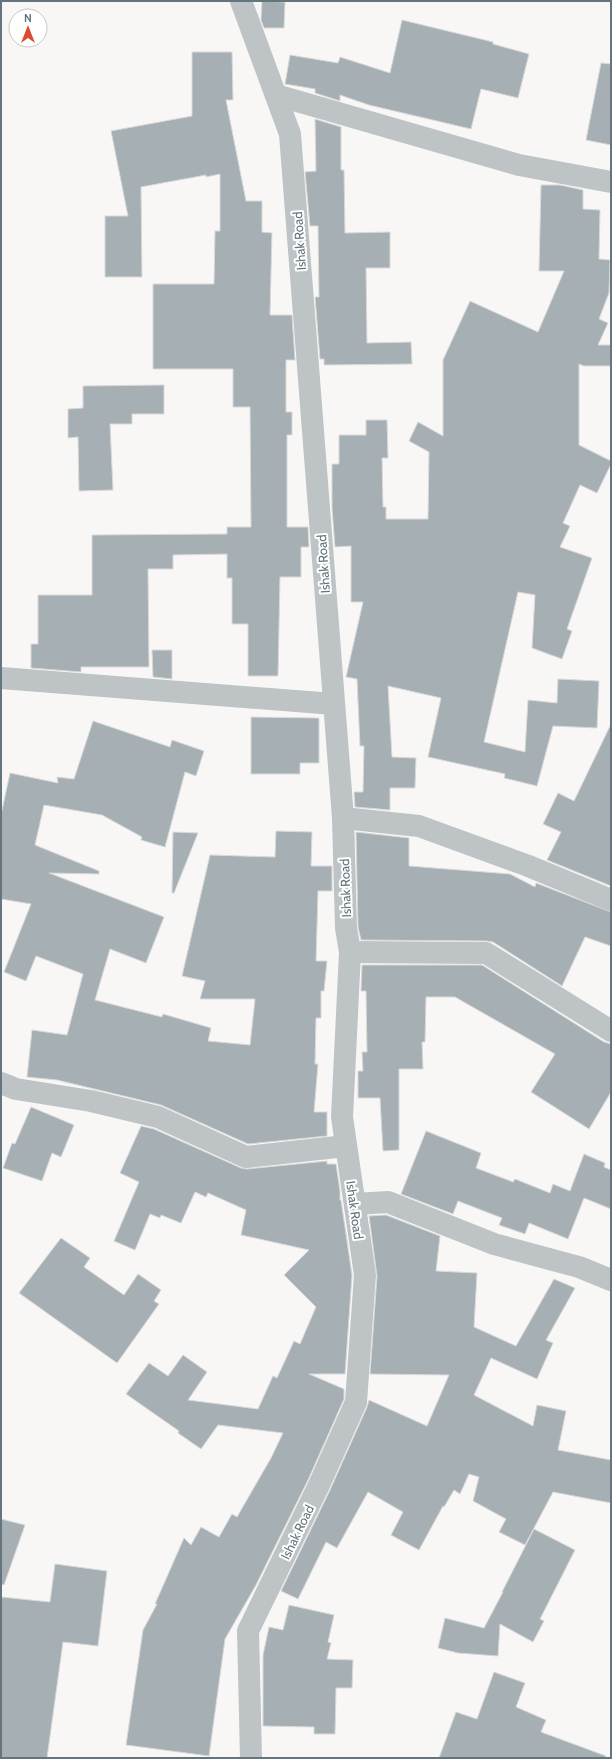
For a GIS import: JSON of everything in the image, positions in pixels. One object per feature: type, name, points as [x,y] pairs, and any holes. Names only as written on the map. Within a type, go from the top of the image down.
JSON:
[{"type":"street","name":"Ishak Road","points":[[241,1],[290,134],[343,818],[346,928],[350,952],[342,1117],[365,1275],[356,1402],[320,1485],[248,1631],[251,1758]]},
{"type":"street","points":[[276,95],[519,165],[611,182]]},
{"type":"street","points":[[1,678],[334,704]]},
{"type":"street","points":[[343,818],[419,826],[526,865],[611,900]]},
{"type":"street","points":[[350,952],[486,953],[611,1031]]},
{"type":"street","points":[[1,1083],[16,1089],[91,1101],[158,1117],[246,1157],[346,1146]]},
{"type":"street","points":[[354,1204],[388,1202],[494,1244],[579,1267],[611,1280]]},
{"type":"building","points":[[262,1],[285,2],[284,28],[264,28],[261,20]]},
{"type":"building","points":[[402,20],[493,42],[493,44],[529,54],[518,98],[481,89],[471,129],[369,105],[340,95],[340,101],[315,93],[315,89],[285,84],[290,55],[338,63],[340,57],[390,73]]},
{"type":"building","points":[[192,52],[232,52],[233,100],[226,100],[246,201],[262,201],[262,232],[272,233],[270,315],[292,315],[295,360],[286,360],[286,412],[292,412],[292,435],[287,435],[287,527],[308,527],[309,547],[301,547],[301,577],[280,577],[278,676],[248,676],[248,624],[232,624],[232,578],[227,578],[227,554],[173,555],[173,569],[148,569],[149,667],[81,667],[81,672],[31,668],[31,644],[38,644],[38,595],[92,595],[92,535],[227,534],[227,527],[251,527],[250,407],[233,407],[233,369],[153,369],[153,284],[214,284],[215,231],[220,231],[220,174],[206,177],[206,175],[141,187],[142,277],[105,277],[105,216],[128,216],[111,131],[192,116]]},
{"type":"building","points":[[601,63],[611,64],[611,145],[586,140]]},
{"type":"building","points":[[315,119],[341,127],[341,170],[344,170],[345,233],[390,232],[390,268],[366,268],[367,343],[411,342],[412,364],[324,365],[324,359],[320,359],[315,297],[319,297],[318,226],[310,226],[305,172],[316,171]]},
{"type":"building","points":[[541,185],[560,185],[583,190],[583,209],[600,210],[599,259],[610,260],[609,293],[599,319],[608,323],[598,345],[611,345],[611,366],[584,366],[579,364],[579,445],[611,461],[611,464],[597,493],[580,485],[563,523],[570,526],[560,547],[592,558],[567,629],[572,631],[562,659],[532,648],[535,595],[518,592],[484,742],[525,752],[528,700],[557,703],[558,679],[599,681],[597,728],[553,726],[537,786],[504,778],[505,774],[428,757],[441,698],[388,686],[392,757],[416,758],[415,788],[390,788],[390,810],[355,807],[354,792],[363,792],[364,746],[360,746],[357,679],[346,677],[363,602],[351,602],[351,546],[335,547],[332,508],[332,464],[339,464],[339,435],[366,435],[366,420],[387,420],[388,458],[382,458],[383,507],[386,507],[386,519],[428,519],[429,452],[409,441],[418,422],[443,436],[443,360],[470,301],[538,332],[564,271],[539,271]]},
{"type":"building","points":[[164,385],[164,414],[132,414],[132,424],[110,424],[113,490],[79,491],[78,437],[68,438],[68,409],[83,408],[83,386]]},
{"type":"building","points":[[152,650],[172,650],[172,679],[153,677]]},
{"type":"building","points":[[251,717],[319,718],[319,763],[300,763],[300,774],[251,774]]},
{"type":"building","points":[[93,721],[170,747],[172,740],[204,751],[196,776],[185,772],[165,847],[141,840],[142,837],[102,815],[44,805],[35,845],[99,871],[99,874],[49,873],[164,917],[146,963],[110,949],[95,1000],[162,1017],[163,1014],[211,1028],[208,1041],[250,1045],[255,999],[200,999],[205,981],[182,976],[210,855],[275,857],[276,831],[312,832],[311,866],[332,866],[332,891],[318,891],[316,961],[327,961],[324,991],[321,991],[321,1018],[316,1018],[315,1064],[318,1064],[314,1112],[327,1112],[327,1136],[248,1144],[161,1105],[57,1080],[27,1077],[32,1030],[67,1035],[83,974],[36,956],[26,981],[4,972],[31,904],[1,899],[1,815],[10,773],[58,783],[57,777],[74,779]]},
{"type":"building","points":[[611,724],[611,886],[547,860],[561,832],[543,824],[558,793],[574,801]]},
{"type":"building","points":[[173,832],[198,833],[174,893],[172,893]]},
{"type":"building","points":[[356,832],[409,838],[409,866],[510,874],[535,887],[536,883],[611,912],[611,946],[585,937],[562,986],[493,942],[361,940],[358,927]]},
{"type":"building","points":[[362,965],[482,965],[604,1042],[611,1044],[611,1092],[589,1129],[531,1092],[555,1054],[455,997],[426,997],[425,1042],[422,1042],[423,1069],[399,1069],[399,1150],[383,1151],[380,1098],[358,1098],[358,1071],[363,1071],[362,1052],[367,1052],[366,991],[361,991]]},
{"type":"building","points":[[31,1107],[74,1125],[61,1157],[52,1153],[42,1181],[3,1168],[12,1143],[15,1144]]},
{"type":"building","points":[[141,1126],[154,1129],[241,1168],[247,1169],[327,1161],[327,1164],[336,1164],[352,1275],[345,1374],[309,1374],[344,1389],[344,1399],[308,1480],[256,1585],[225,1639],[209,1756],[126,1745],[143,1630],[157,1604],[155,1604],[184,1538],[191,1545],[201,1527],[219,1537],[232,1514],[237,1517],[271,1458],[283,1433],[218,1425],[201,1449],[178,1433],[179,1431],[126,1394],[149,1363],[168,1376],[183,1355],[207,1372],[188,1400],[258,1409],[273,1376],[277,1378],[294,1341],[300,1344],[316,1307],[284,1275],[309,1250],[241,1235],[246,1210],[208,1193],[206,1197],[195,1192],[181,1223],[161,1215],[160,1218],[150,1214],[135,1250],[114,1241],[139,1182],[120,1173]]},
{"type":"building","points":[[426,1131],[481,1153],[476,1168],[513,1182],[515,1179],[550,1193],[553,1184],[570,1191],[584,1154],[605,1163],[604,1167],[611,1170],[611,1209],[584,1198],[568,1239],[529,1223],[525,1234],[499,1225],[502,1218],[458,1201],[453,1214],[401,1194]]},
{"type":"building","points":[[386,1215],[440,1236],[436,1271],[477,1273],[474,1327],[516,1346],[554,1279],[575,1288],[546,1340],[553,1343],[537,1379],[491,1358],[474,1395],[533,1426],[537,1405],[566,1411],[558,1450],[611,1460],[611,1503],[553,1492],[525,1545],[499,1532],[506,1519],[473,1501],[479,1477],[469,1474],[460,1494],[454,1490],[444,1507],[443,1506],[419,1550],[391,1535],[403,1512],[368,1492],[337,1548],[326,1542],[298,1599],[281,1591],[330,1490],[369,1400],[427,1426],[449,1375],[370,1374],[377,1276],[369,1216]]},
{"type":"building","points":[[61,1238],[90,1258],[84,1267],[124,1295],[138,1274],[161,1290],[154,1301],[159,1304],[117,1363],[19,1293]]},
{"type":"building","points":[[1,1519],[25,1525],[4,1585],[1,1584]]},
{"type":"building","points":[[534,1529],[575,1550],[540,1619],[544,1621],[533,1642],[500,1624],[498,1656],[458,1653],[438,1648],[445,1618],[484,1628]]},
{"type":"building","points":[[55,1564],[107,1571],[98,1646],[63,1642],[47,1758],[1,1758],[1,1597],[50,1602]]},
{"type":"building","points":[[289,1605],[334,1615],[328,1642],[331,1643],[327,1659],[353,1660],[352,1688],[336,1688],[335,1734],[314,1734],[314,1727],[263,1726],[263,1655],[269,1627],[283,1630]]},
{"type":"building","points":[[494,1672],[525,1683],[516,1707],[546,1720],[541,1732],[606,1756],[605,1758],[439,1758],[456,1712],[477,1719]]}]
